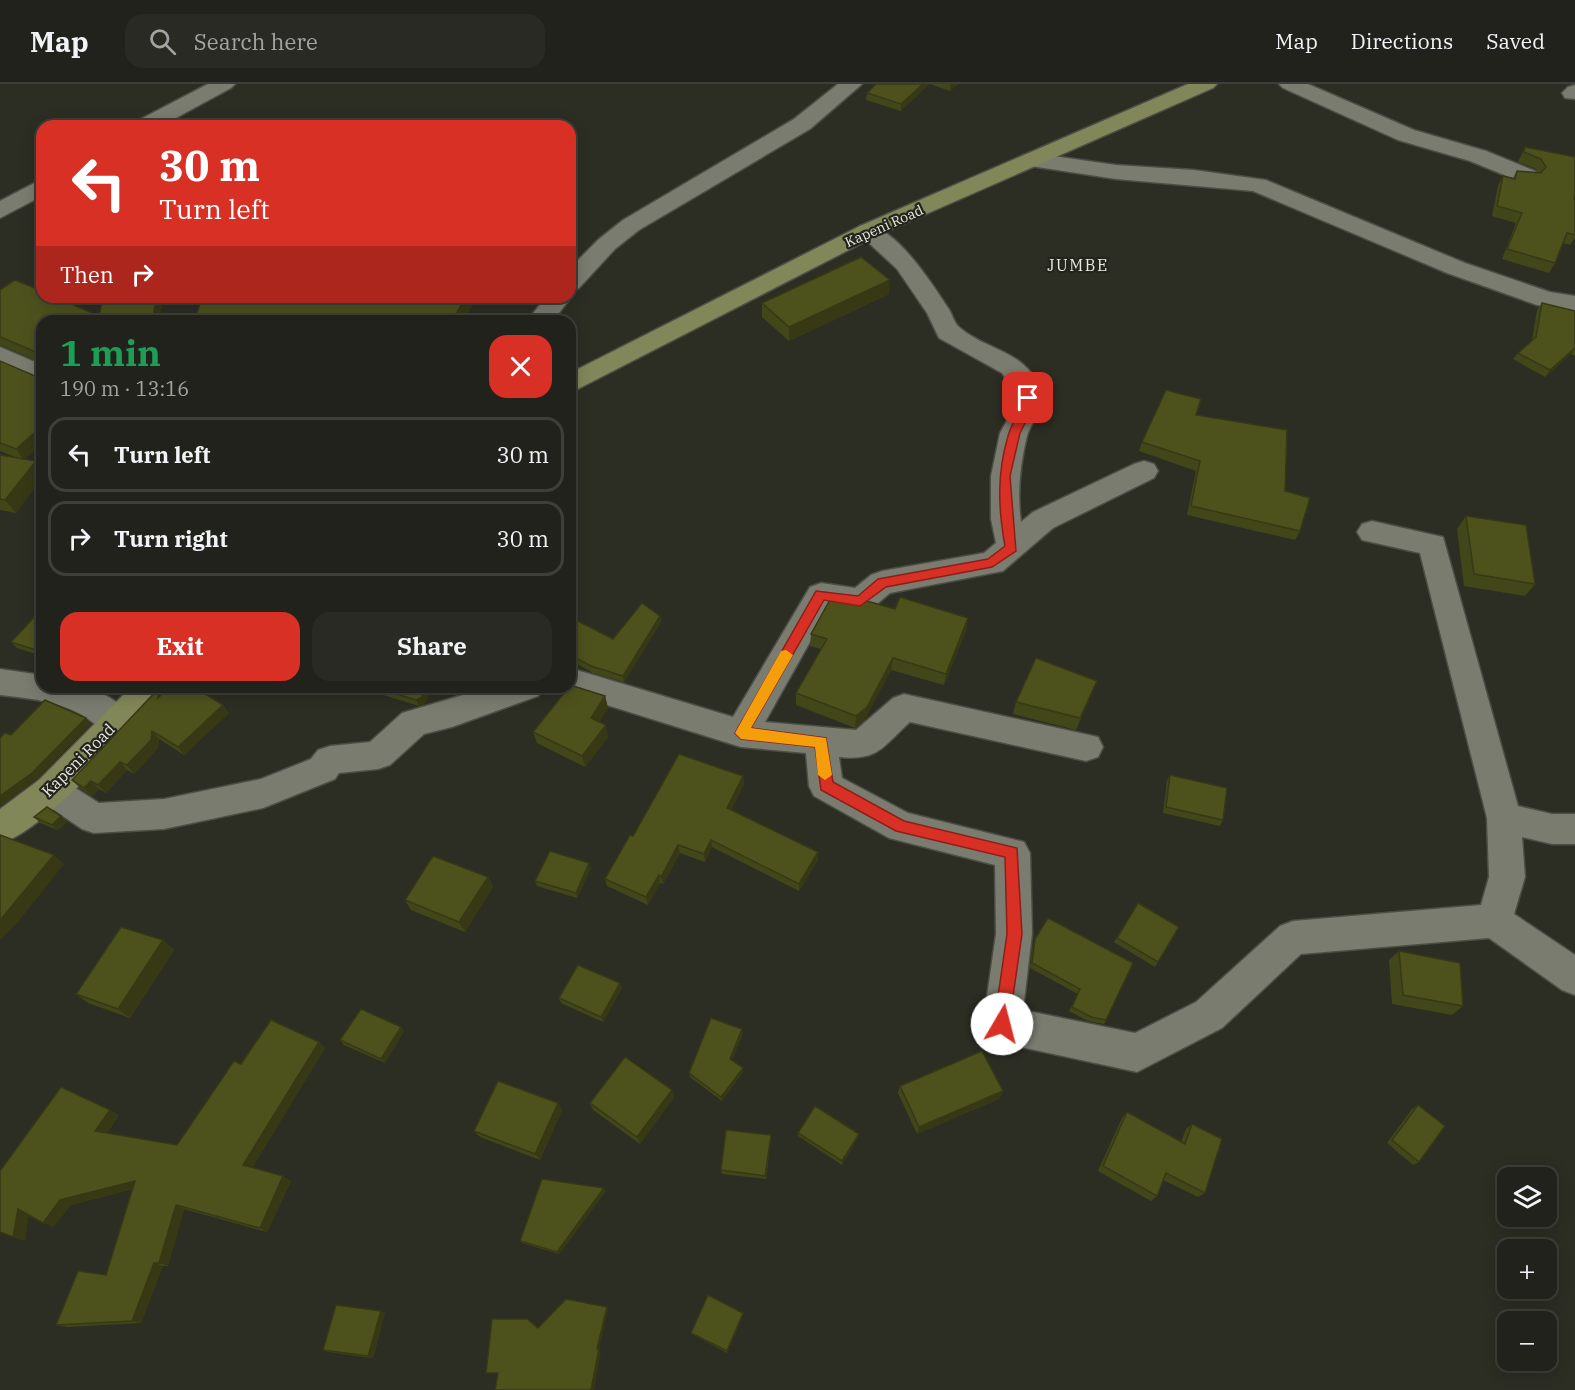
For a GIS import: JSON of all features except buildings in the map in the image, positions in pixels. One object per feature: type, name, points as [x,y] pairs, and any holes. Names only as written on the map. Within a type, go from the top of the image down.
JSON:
[{"type":"main road","name":"Kapeni Road","points":[[576,381],[868,231],[1206,84]]},
{"type":"main road","name":"Kapeni Road","points":[[0,829],[51,790],[108,706],[138,693]]},
{"type":"street","points":[[156,120],[224,84]]},
{"type":"street","points":[[576,278],[607,244],[631,225],[802,124],[850,84]]},
{"type":"street","points":[[1290,84],[1406,135],[1478,156],[1527,176]]},
{"type":"street","points":[[1032,160],[1116,172],[1216,179],[1258,185],[1456,268],[1546,299],[1575,304]]},
{"type":"street","points":[[0,211],[36,190]]},
{"type":"street","points":[[868,231],[906,264],[939,313],[948,332],[1011,367],[1024,384],[1028,398],[1027,410],[1014,433],[1005,476],[1006,519],[1011,547]]},
{"type":"street","points":[[545,315],[554,303]]},
{"type":"street","points":[[0,356],[36,373]]},
{"type":"street","points":[[741,733],[821,595],[860,601],[882,583],[992,563],[1043,520],[1144,471]]},
{"type":"street","points":[[1372,532],[1433,545],[1504,818],[1507,877],[1494,921]]},
{"type":"street","points":[[0,682],[36,685]]},
{"type":"street","points":[[576,683],[741,733],[862,746],[904,707],[1086,747]]},
{"type":"street","points":[[63,693],[108,706]]},
{"type":"street","points":[[51,790],[94,818],[164,814],[252,795],[323,769],[330,760],[378,755],[414,723],[452,714],[510,693]]},
{"type":"street","points":[[821,742],[826,786],[902,827],[1012,853],[1014,934],[1002,1024],[1137,1053],[1209,1015],[1293,938],[1494,921],[1575,977]]},
{"type":"street","points":[[1504,818],[1552,829],[1575,829]]},
{"type":"slow traffic","points":[[786,655],[741,733],[821,742],[825,775]]},
{"type":"district","name":"JUMBE","points":[[1078,265]]},
{"type":"route","points":[[1002,1024],[1014,934],[1012,853],[902,827],[826,786],[821,742],[741,733],[821,595],[860,601],[882,583],[992,563],[1011,547],[1006,519],[1005,476],[1014,433],[1027,410],[1028,398]]}]
